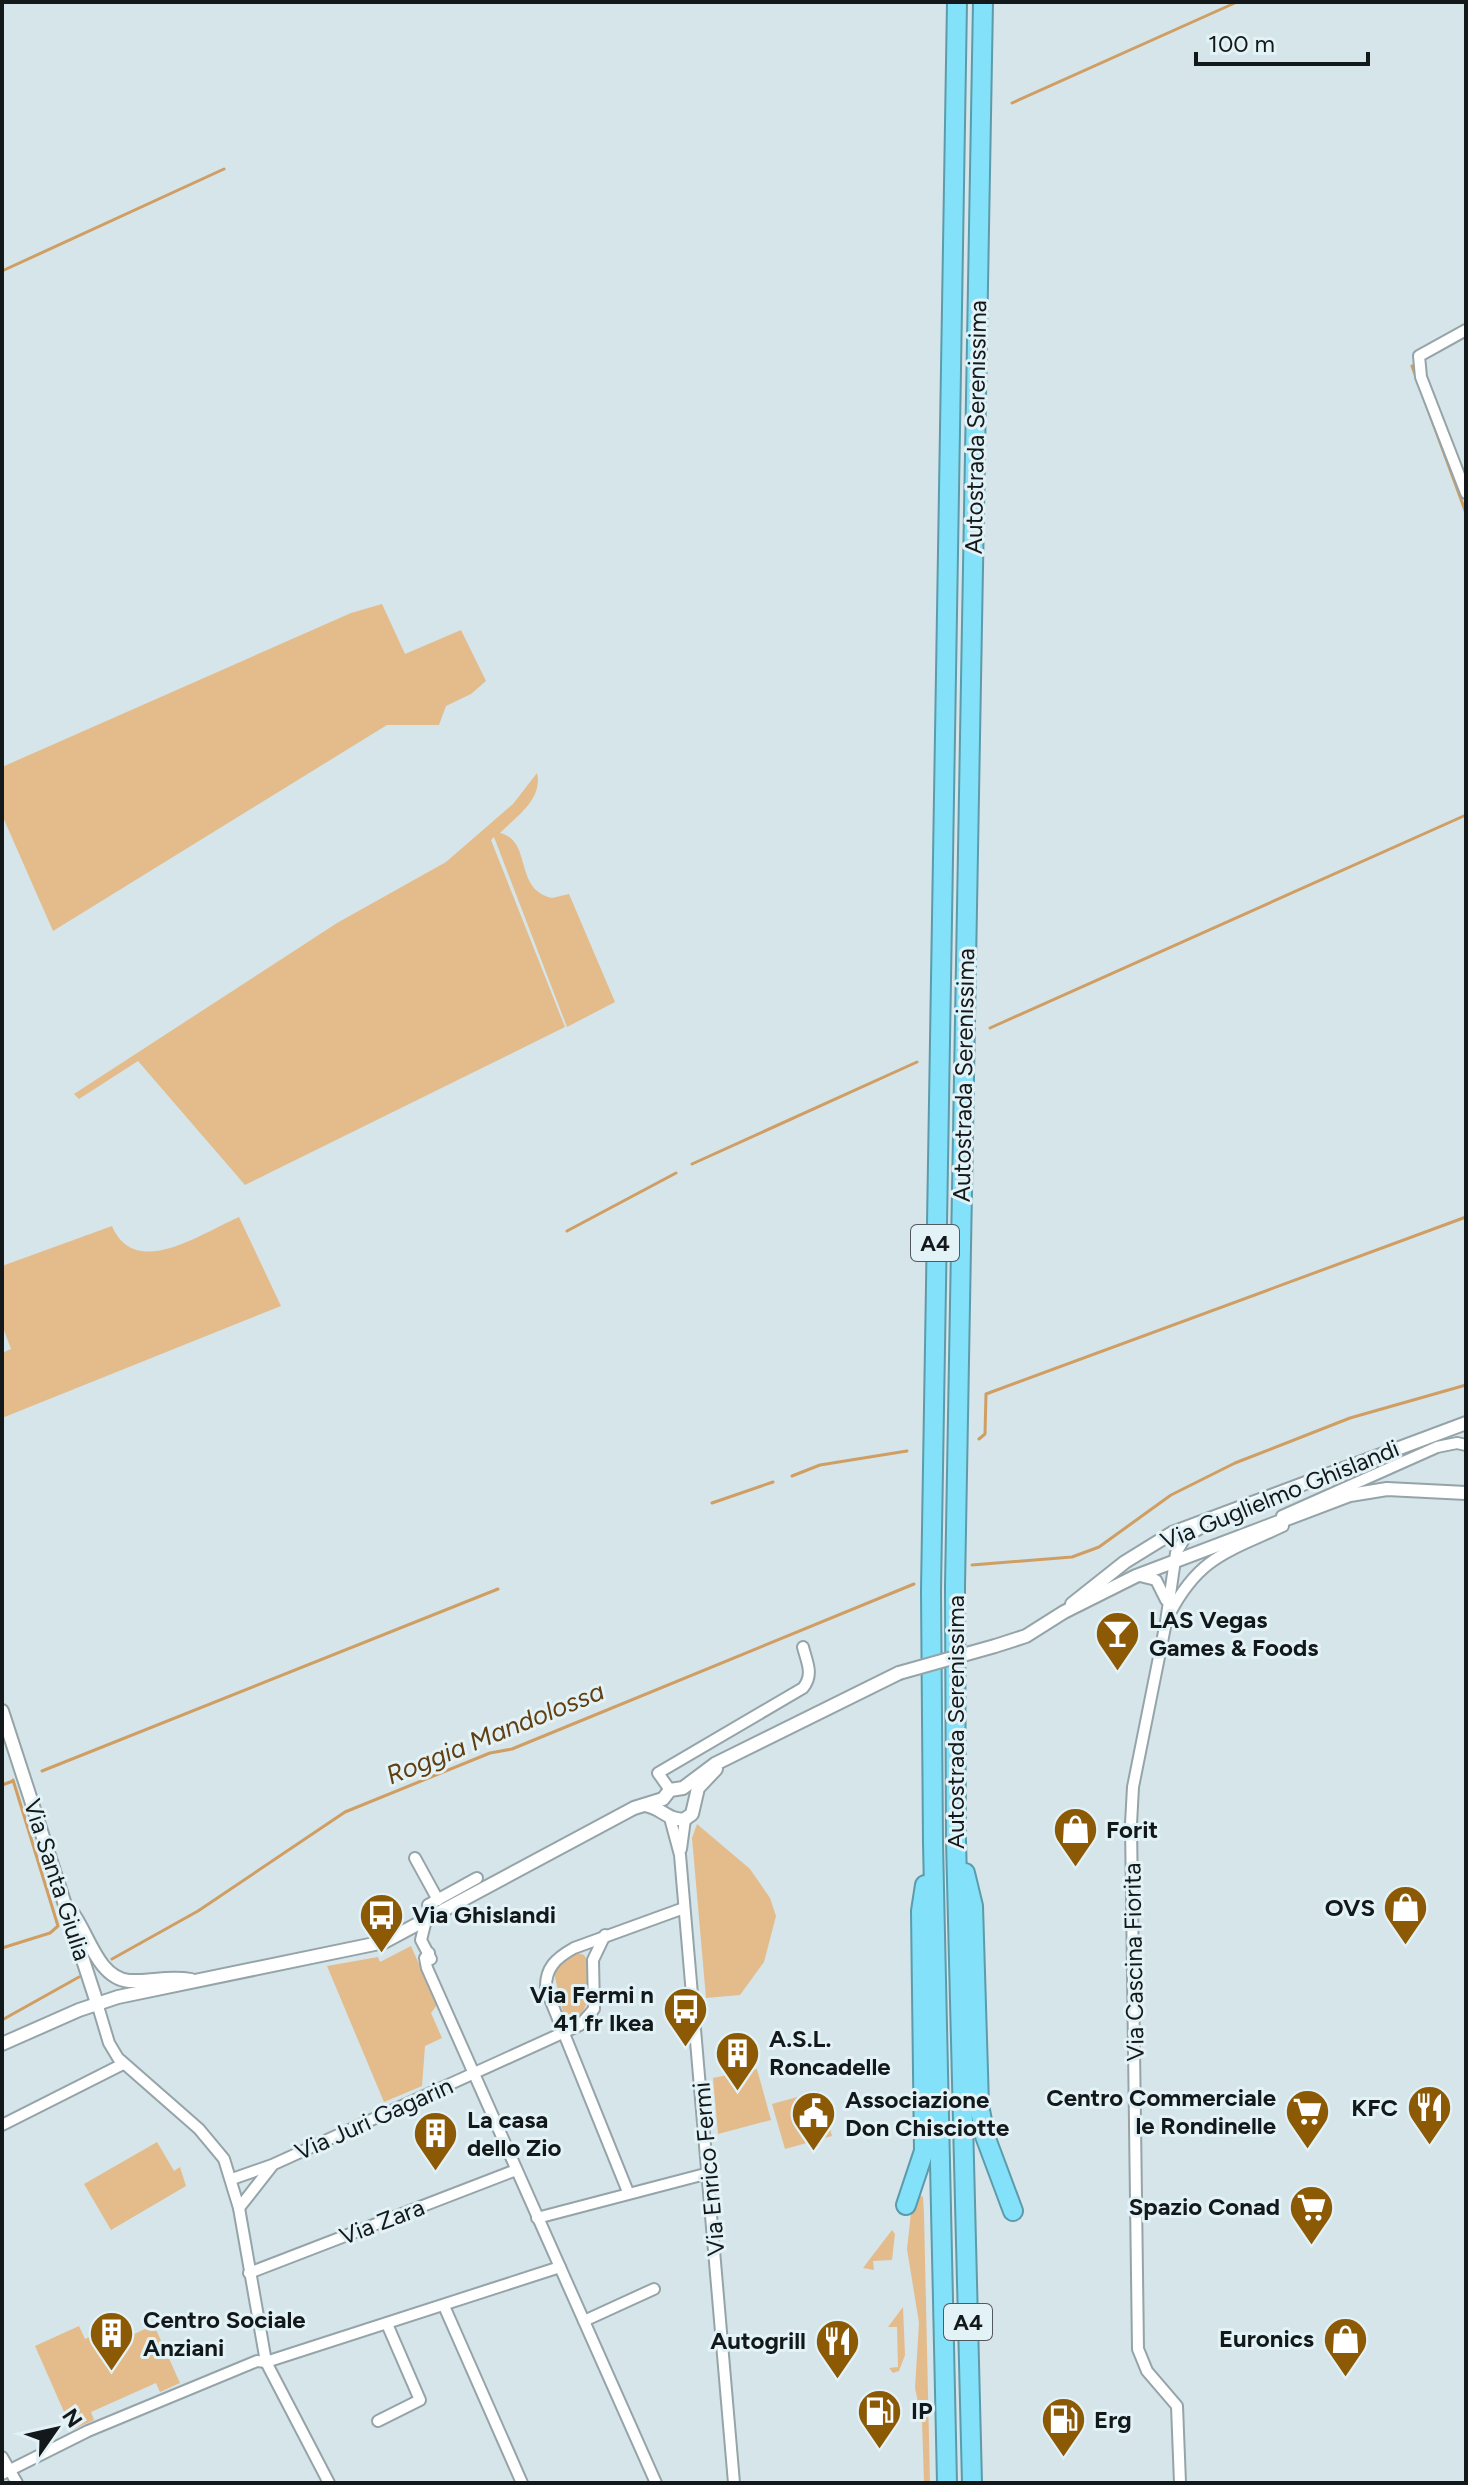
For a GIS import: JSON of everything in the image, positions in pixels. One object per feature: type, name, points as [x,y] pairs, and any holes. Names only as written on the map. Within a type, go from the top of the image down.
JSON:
[{"type":"highway","name":"Autostrada Serenissima","points":[[947,2483],[933,1843],[931,1591],[937,1073],[957,2]]},
{"type":"highway","name":"Autostrada Serenissima","points":[[972,2483],[956,1840],[956,1556],[983,2]]},
{"type":"highway","points":[[956,1840],[973,1906],[979,2105],[985,2136],[1013,2211]]},
{"type":"highway","points":[[906,2205],[924,2151],[921,1911],[933,1843]]},
{"type":"street","points":[[1466,330],[1419,356],[1421,377],[1466,493]]},
{"type":"street","name":"Via Guglielmo Ghislandi","points":[[1064,1612],[1079,1597],[1150,1546],[1189,1526],[1214,1520],[1466,1423]]},
{"type":"street","points":[[1267,1525],[1423,1452],[1448,1443],[1466,1445]]},
{"type":"street","name":"Via Guglielmo Ghislandi","points":[[670,1802],[730,1757],[899,1673],[1026,1636],[1064,1612],[1136,1576],[1267,1525],[1332,1502],[1387,1489],[1466,1493]]},
{"type":"street","points":[[1166,1622],[1184,1587],[1205,1565],[1332,1502]]},
{"type":"street","points":[[1166,1622],[1174,1563],[1185,1538],[1214,1520]]},
{"type":"street","points":[[1185,1538],[1187,1548],[1195,1553]]},
{"type":"street","points":[[1136,1576],[1150,1577],[1159,1584],[1166,1601],[1166,1622]]},
{"type":"street","name":"Via Cascina Fiorita","points":[[1166,1622],[1139,1751],[1131,1816],[1136,2231],[1138,2349],[1147,2371],[1177,2406],[1180,2483]]},
{"type":"street","points":[[685,1819],[670,1802],[658,1773],[803,1688],[809,1680],[810,1670],[803,1647]]},
{"type":"street","name":"Via Santa Giulia","points":[[2,1711],[97,2003]]},
{"type":"street","name":"Via Guglielmo Ghislandi","points":[[685,1819],[695,1806],[694,1798],[706,1779],[730,1757]]},
{"type":"street","points":[[2,2044],[97,2003],[384,1942],[645,1805],[694,1798]]},
{"type":"street","name":"Via Enrico Fermi","points":[[670,1802],[680,1855],[734,2483]]},
{"type":"street","name":"Via Enrico Fermi","points":[[680,1855],[685,1819]]},
{"type":"street","points":[[415,1858],[438,1900]]},
{"type":"street","points":[[477,1878],[428,1905],[430,1918],[421,1940],[429,1953],[425,1962],[656,2483]]},
{"type":"street","points":[[64,1902],[103,1965],[116,1977],[132,1981],[173,1976],[197,1981]]},
{"type":"street","points":[[628,2192],[546,1989],[546,1977],[561,1955],[574,1948],[684,1908]]},
{"type":"street","points":[[574,1948],[588,1954],[593,1960],[605,1935]]},
{"type":"street","name":"Via Juri Gagarin","points":[[232,2179],[272,2165],[589,2019],[594,2009],[593,1960]]},
{"type":"street","points":[[97,2003],[109,2043],[123,2064],[211,2141],[224,2159],[239,2208],[266,2362],[329,2483]]},
{"type":"street","points":[[2,2125],[123,2064]]},
{"type":"street","name":"Via Juri Gagarin","points":[[239,2208],[272,2165]]},
{"type":"street","name":"Via Zara","points":[[249,2273],[516,2170]]},
{"type":"street","points":[[537,2218],[709,2173]]},
{"type":"street","points":[[6,2472],[132,2412],[257,2361],[266,2362],[560,2267]]},
{"type":"street","points":[[584,2321],[654,2289]]},
{"type":"street","points":[[444,2306],[522,2483]]},
{"type":"street","points":[[378,2421],[420,2400],[387,2324]]},
{"type":"street","points":[[2,2457],[6,2472],[17,2483]]},
{"type":"shaded area","points":[[382,604],[405,654],[461,630],[486,681],[471,694],[446,706],[439,725],[387,725],[53,931],[2,815],[2,767],[351,613]]},
{"type":"shaded area","points":[[537,773],[538,782],[532,799],[500,833],[517,845],[527,876],[540,893],[552,898],[569,894],[615,1002],[567,1027],[494,837],[491,840],[565,1027],[245,1185],[138,1061],[79,1099],[74,1094],[337,923],[446,862],[513,804]]},
{"type":"shaded area","points":[[239,1217],[281,1306],[2,1418],[2,1353],[11,1349],[2,1325],[2,1266],[112,1226],[122,1242],[136,1250],[152,1251],[188,1242]]},
{"type":"shaded area","points":[[697,1824],[750,1869],[770,1898],[776,1916],[764,1962],[740,1995],[706,1998],[692,1838]]},
{"type":"shaded area","points":[[411,1946],[437,2005],[431,2013],[442,2038],[425,2046],[422,2086],[384,2102],[327,1966],[378,1957],[380,1962]]},
{"type":"shaded area","points":[[577,1953],[584,1955],[588,1962],[590,1981],[587,2002],[572,2023],[564,2016],[554,1973],[558,1964]]},
{"type":"shaded area","points":[[757,2069],[771,2120],[718,2134],[713,2078]]},
{"type":"shaded area","points":[[819,2091],[832,2136],[785,2149],[772,2104]]},
{"type":"shaded area","points":[[157,2142],[174,2171],[180,2167],[186,2186],[111,2230],[84,2184]]},
{"type":"shaded area","points":[[919,2195],[923,2197],[924,2214],[930,2483],[924,2483],[922,2421],[915,2388],[919,2323],[907,2249],[911,2213]]},
{"type":"shaded area","points":[[892,2230],[895,2234],[892,2260],[873,2261],[874,2270],[863,2268]]},
{"type":"shaded area","points":[[903,2307],[905,2355],[899,2371],[893,2373],[889,2368],[898,2367],[897,2327],[888,2327]]},
{"type":"shaded area","points":[[118,2324],[125,2338],[154,2325],[180,2383],[160,2392],[156,2383],[91,2412],[94,2420],[72,2430],[35,2346],[79,2326],[85,2339]]},
{"type":"waterway","points":[[1012,103],[1237,2]]},
{"type":"waterway","points":[[2,271],[224,169]]},
{"type":"waterway","points":[[1412,366],[1466,513]]},
{"type":"waterway","points":[[990,1028],[1466,815]]},
{"type":"waterway","points":[[692,1164],[917,1062]]},
{"type":"waterway","points":[[567,1231],[676,1173]]},
{"type":"waterway","points":[[979,1439],[985,1434],[986,1394],[1466,1217]]},
{"type":"waterway","name":"Roggia Mandolossa","points":[[972,1565],[1072,1557],[1099,1547],[1171,1495],[1235,1463],[1350,1418],[1466,1385]]},
{"type":"waterway","points":[[792,1476],[820,1465],[907,1451]]},
{"type":"waterway","points":[[712,1503],[773,1482]]},
{"type":"waterway","name":"Roggia Mandolossa","points":[[112,1959],[198,1911],[345,1812],[490,1753],[512,1749],[914,1584]]},
{"type":"waterway","points":[[42,1771],[498,1589]]},
{"type":"waterway","points":[[2,1948],[50,1933],[58,1926],[13,1780]]},
{"type":"waterway","points":[[2,1785],[13,1781]]},
{"type":"waterway","name":"Roggia Mandolossa","points":[[2,2020],[79,1977]]},
{"type":"place","name":"LAS Vegas Games & Foods","points":[[1118,1673]]},
{"type":"place","name":"Forit","points":[[1075,1869]]},
{"type":"place","name":"OVS","points":[[1406,1947]]},
{"type":"place","name":"Via Ghislandi","points":[[381,1954]]},
{"type":"place","name":"Via Fermi n 41 fr Ikea","points":[[685,2048]]},
{"type":"place","name":"A.S.L. Roncadelle","points":[[738,2092]]},
{"type":"place","name":"KFC","points":[[1429,2147]]},
{"type":"place","name":"Centro Commerciale le Rondinelle","points":[[1307,2151]]},
{"type":"place","name":"Associazione Don Chisciotte","points":[[814,2153]]},
{"type":"place","name":"La casa dello Zio","points":[[436,2173]]},
{"type":"place","name":"Spazio Conad","points":[[1311,2246]]},
{"type":"place","name":"Centro Sociale Anziani","points":[[112,2373]]},
{"type":"place","name":"Euronics","points":[[1345,2378]]},
{"type":"place","name":"Autogrill","points":[[837,2380]]},
{"type":"place","name":"IP","points":[[880,2450]]},
{"type":"place","name":"Erg","points":[[1063,2459]]}]
